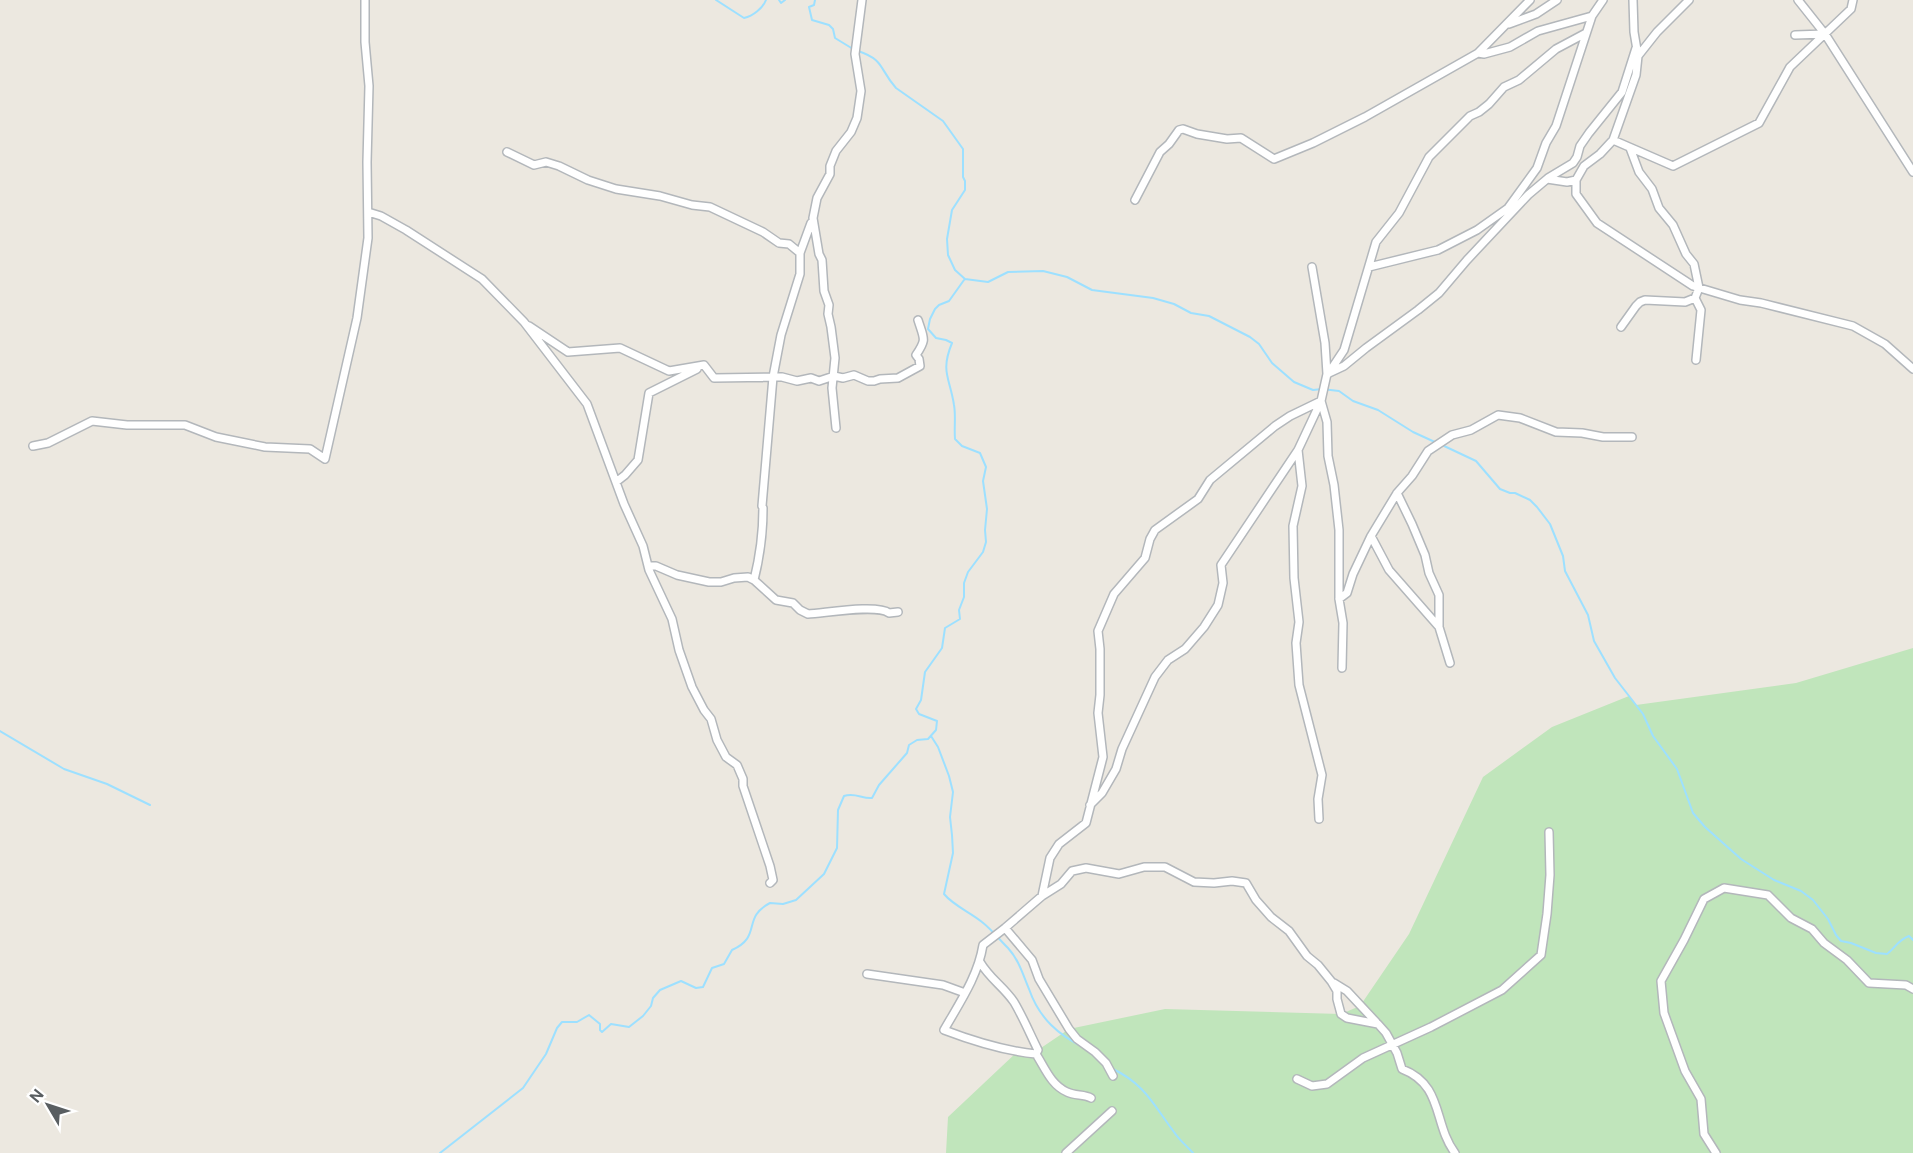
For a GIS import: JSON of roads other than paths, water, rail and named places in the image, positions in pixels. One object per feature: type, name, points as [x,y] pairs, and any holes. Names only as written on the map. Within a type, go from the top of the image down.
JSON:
[{"type":"street","points":[[33,446],[48,443],[92,422],[127,425],[185,425],[216,437],[266,447],[310,449],[325,459],[357,318],[368,238],[369,86],[365,42],[365,0]]},
{"type":"street","points":[[754,580],[759,544],[762,538],[762,506],[773,377],[781,334],[800,274],[800,253],[813,218],[817,198],[830,174],[830,166],[836,151],[851,132],[857,118],[861,92],[855,54],[862,0]]},
{"type":"street","points":[[1135,200],[1160,152],[1179,130],[1233,140],[1241,138],[1274,159],[1313,143],[1365,117],[1478,53],[1530,0]]},
{"type":"street","points":[[1508,24],[1536,14],[1557,0]]},
{"type":"street","points":[[1369,267],[1438,250],[1477,230],[1508,208],[1537,168],[1546,143],[1556,126],[1592,16],[1603,0]]},
{"type":"street","points":[[1633,0],[1637,52],[1636,75],[1613,140],[1584,166],[1576,180],[1576,194],[1597,223],[1693,286],[1740,300],[1761,303],[1852,326],[1885,344],[1913,369]]},
{"type":"street","points":[[1327,374],[1344,366],[1439,293],[1528,195],[1547,179],[1573,163],[1589,133],[1622,92],[1637,52],[1689,0]]},
{"type":"street","points":[[1798,0],[1825,34],[1913,172]]},
{"type":"street","points":[[1613,140],[1673,166],[1759,123],[1790,67],[1851,9],[1853,0]]},
{"type":"street","points":[[1478,53],[1484,54],[1510,47],[1538,31],[1592,16]]},
{"type":"street","points":[[1327,374],[1344,350],[1376,242],[1396,219],[1429,157],[1470,116],[1489,104],[1504,87],[1520,80],[1556,49],[1586,33]]},
{"type":"street","points":[[1795,35],[1825,34]]},
{"type":"street","points":[[1621,327],[1640,302],[1645,300],[1688,302],[1695,298],[1699,288],[1694,264],[1686,254],[1676,230],[1657,205],[1652,189],[1639,172],[1630,147]]},
{"type":"street","points":[[507,152],[534,165],[546,162],[616,189],[710,207],[763,232],[779,243],[789,244],[800,253]]},
{"type":"street","points":[[1547,179],[1567,182],[1576,180]]},
{"type":"street","points":[[368,212],[381,216],[406,230],[482,279],[524,322],[587,404],[643,546],[648,566],[672,619],[679,650],[692,687],[711,719],[717,740],[726,757],[737,765],[740,772],[770,866],[773,879],[770,883]]},
{"type":"street","points":[[813,218],[822,260],[824,291],[829,305],[828,314],[835,358],[832,388],[836,428]]},
{"type":"street","points":[[1090,805],[1102,794],[1116,769],[1122,749],[1155,677],[1168,660],[1185,649],[1204,627],[1218,605],[1222,583],[1221,565],[1298,450],[1321,401],[1327,374],[1325,343],[1312,267]]},
{"type":"street","points":[[1695,298],[1701,310],[1696,360]]},
{"type":"street","points":[[704,365],[714,378],[782,377],[801,381],[811,378],[819,381],[834,376],[843,378],[858,375],[867,381],[898,378],[920,366],[916,355],[922,348],[924,340],[918,320]]},
{"type":"street","points":[[524,322],[568,352],[620,348],[669,371],[704,365]]},
{"type":"street","points":[[616,482],[638,459],[649,393],[704,365]]},
{"type":"street","points":[[1321,401],[1327,422],[1328,456],[1339,530],[1339,600],[1343,623],[1342,668]]},
{"type":"street","points":[[1042,896],[1050,858],[1059,844],[1086,823],[1103,757],[1098,713],[1100,649],[1098,631],[1114,594],[1145,558],[1155,530],[1198,499],[1210,480],[1275,426],[1321,401]]},
{"type":"street","points":[[1339,600],[1347,592],[1371,536],[1397,493],[1412,476],[1428,451],[1452,435],[1471,430],[1498,415],[1520,418],[1556,432],[1603,437],[1632,437]]},
{"type":"street","points":[[1298,450],[1302,486],[1293,525],[1294,578],[1299,622],[1296,643],[1299,685],[1322,775],[1318,799],[1319,819]]},
{"type":"street","points":[[1397,493],[1425,555],[1429,573],[1439,595],[1439,627],[1450,663]]},
{"type":"street","points":[[1371,536],[1389,570],[1439,627]]},
{"type":"street","points":[[648,566],[656,566],[677,575],[709,582],[748,577],[772,598],[780,602],[794,603],[805,613],[878,608],[889,613],[898,612]]},
{"type":"street","points":[[1297,1079],[1312,1086],[1327,1084],[1363,1058],[1431,1027],[1502,990],[1541,955],[1550,875],[1549,832]]},
{"type":"street","points":[[1036,1054],[996,1047],[944,1030],[981,962],[983,945],[1042,896],[1061,884],[1072,872],[1086,868],[1119,874],[1144,867],[1165,867],[1194,882],[1246,883],[1256,900],[1271,917],[1289,931],[1307,956],[1331,981],[1337,991],[1341,1014],[1347,1018],[1378,1023]]},
{"type":"street","points":[[1716,1153],[1704,1134],[1701,1099],[1685,1071],[1664,1013],[1661,981],[1704,898],[1724,888],[1768,894],[1791,918],[1812,929],[1824,943],[1847,960],[1869,983],[1906,985],[1913,989]]},
{"type":"street","points":[[1005,928],[1032,960],[1039,979],[1069,1029],[1077,1039],[1106,1063],[1113,1076]]},
{"type":"street","points":[[981,962],[989,976],[1000,985],[1014,1003],[1038,1050],[1036,1054],[1055,1085],[1070,1093],[1092,1098]]},
{"type":"street","points":[[867,974],[944,985],[965,993]]},
{"type":"street","points":[[1331,981],[1347,991],[1378,1023],[1392,1044],[1402,1069],[1413,1073],[1428,1088],[1450,1146],[1455,1153]]},
{"type":"street","points":[[1066,1153],[1112,1111]]},
{"type":"waterway","points":[[716,0],[744,18],[757,11],[766,0]]},
{"type":"waterway","points":[[779,0],[781,3],[785,0]]},
{"type":"waterway","points":[[815,0],[814,5],[809,7],[812,20],[829,25],[833,29],[835,38],[853,49]]},
{"type":"waterway","points":[[858,51],[873,58],[896,88],[943,121],[963,149],[965,190],[952,210],[947,239],[948,255],[955,270],[965,279],[988,282],[1008,272],[1043,271],[1067,277],[1092,290],[1153,298],[1174,304],[1191,313],[1209,316],[1250,337],[1259,344],[1272,363],[1294,382],[1313,390],[1339,391],[1353,401],[1378,410],[1413,432],[1437,443]]},
{"type":"waterway","points":[[440,1153],[523,1088],[546,1054],[562,1022],[577,1022],[589,1015],[600,1024],[602,1032],[611,1024],[629,1027],[643,1016],[660,990],[681,981],[696,988],[703,987],[712,968],[724,964],[732,950],[747,939],[753,921],[761,909],[770,903],[783,904],[796,900],[824,874],[837,848],[838,810],[844,796],[872,798],[879,785],[907,753],[909,745],[917,740],[928,739],[936,730],[937,721],[919,714],[916,709],[921,700],[925,672],[942,648],[945,628],[960,619],[959,610],[964,597],[964,583],[968,572],[983,552],[986,542],[987,509],[983,481],[986,467],[980,453],[962,446],[955,439],[955,409],[946,368],[952,343],[936,338],[928,329],[935,309],[949,301],[964,280]]},
{"type":"waterway","points":[[1442,445],[1476,461],[1500,489],[1530,500],[1550,524],[1563,556],[1565,571],[1588,615],[1594,641],[1615,678],[1643,714],[1653,736],[1677,769],[1693,813],[1705,827],[1741,859],[1774,880],[1801,891],[1813,900],[1841,941],[1876,953],[1887,954],[1905,938],[1909,936],[1913,940]]},
{"type":"waterway","points":[[0,731],[64,769],[107,784],[150,805]]},
{"type":"waterway","points":[[931,736],[938,747],[953,792],[950,817],[953,853],[944,894],[977,918],[1008,948],[1018,963],[1033,999],[1044,1017],[1058,1031],[1085,1048]]},
{"type":"waterway","points":[[1111,1068],[1123,1074],[1140,1088],[1178,1138],[1193,1153]]}]
